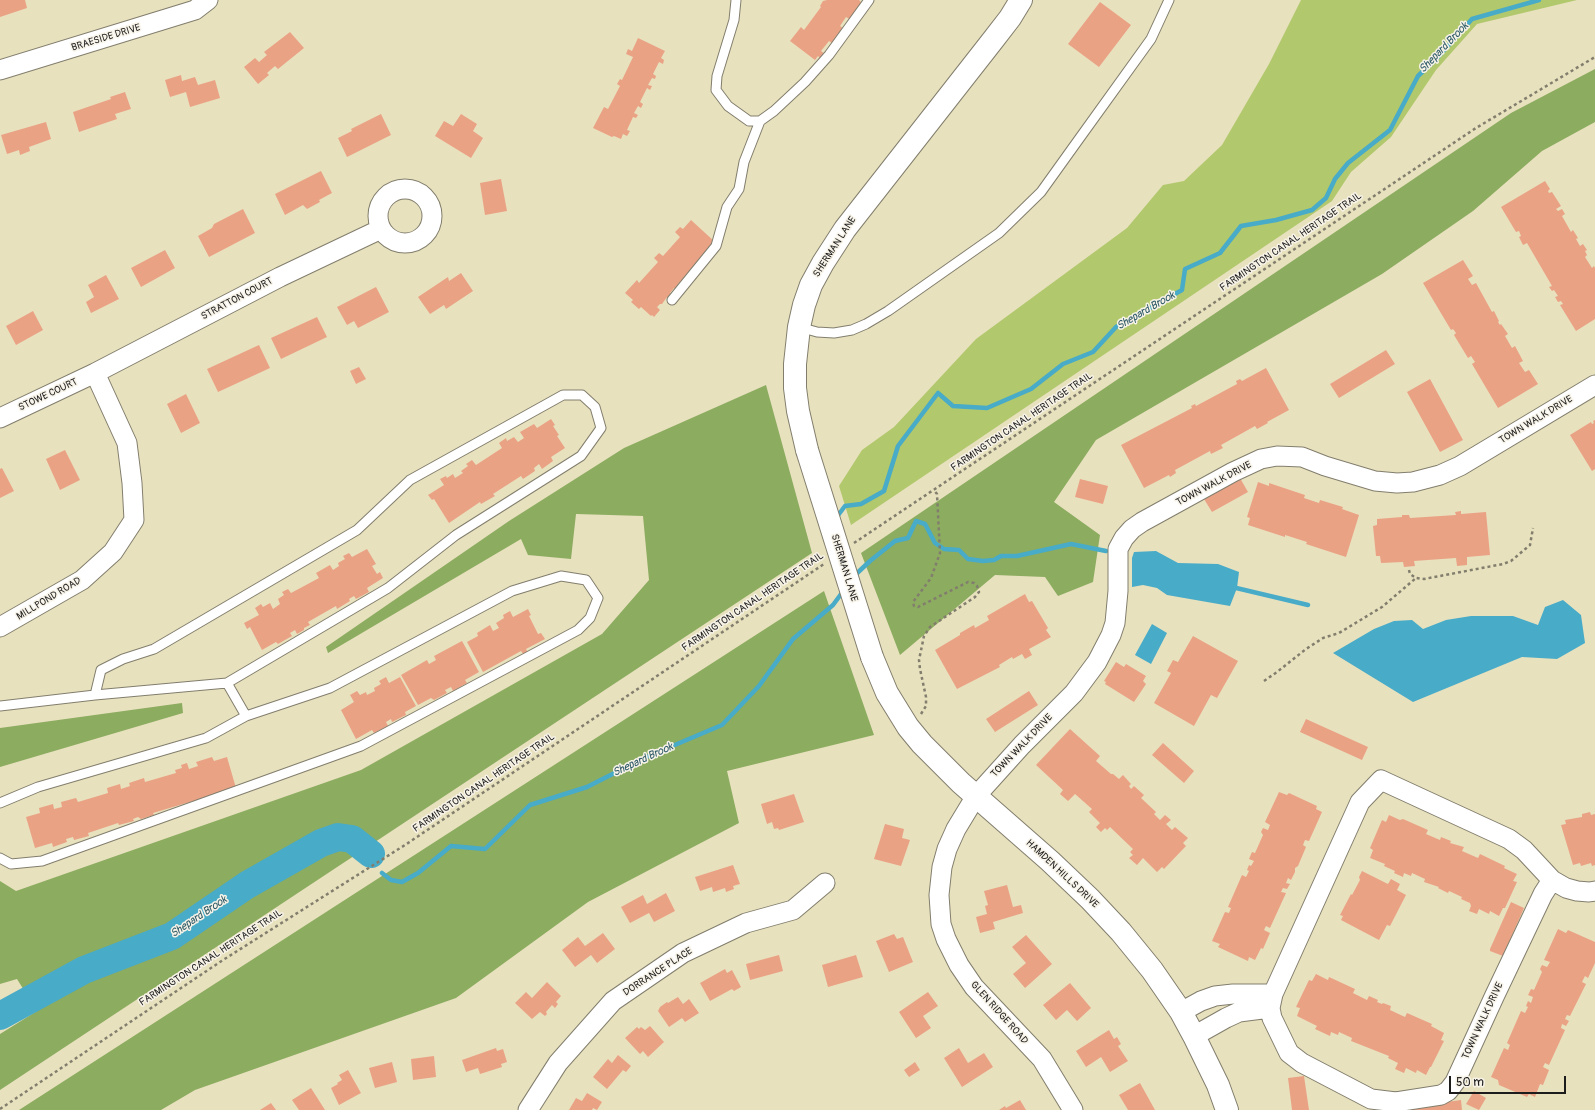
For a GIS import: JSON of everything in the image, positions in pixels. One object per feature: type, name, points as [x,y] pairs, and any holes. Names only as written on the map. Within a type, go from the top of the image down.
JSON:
[{"type":"street","name":"BRAESIDE DRIVE","points":[[0,70],[196,10],[208,0]]},
{"type":"street","name":"SHERMAN LANE","points":[[872,657],[807,450],[798,411],[795,388],[795,364],[799,327],[804,305],[811,285],[845,229],[1010,18],[1021,0]]},
{"type":"street","name":"STRATTON COURT","points":[[95,373],[280,276],[381,229]]},
{"type":"street","name":"STOWE COURT","points":[[0,418],[95,373]]},
{"type":"street","name":"MILLPOND ROAD","points":[[0,627],[82,580],[113,552],[134,520],[132,483],[127,443],[95,373]]},
{"type":"street","name":"TOWN WALK DRIVE","points":[[976,796],[1022,745],[1074,693],[1097,662],[1111,635],[1115,623],[1118,591],[1118,549],[1124,538],[1132,529],[1142,522],[1233,472],[1261,459],[1277,456],[1302,457],[1325,466],[1375,481],[1398,483],[1413,482],[1440,475],[1460,466],[1595,385]]},
{"type":"street","name":"HAMDEN HILLS DRIVE","points":[[872,657],[887,693],[908,727],[940,762],[1090,899],[1121,932],[1152,970],[1181,1012],[1194,1036],[1218,1085],[1227,1110]]},
{"type":"street","points":[[1194,1036],[1239,1012],[1271,1001],[1360,802],[1381,780],[1509,839],[1524,850],[1552,880],[1566,888],[1577,891],[1595,891]]},
{"type":"street","name":"GLEN RIDGE ROAD","points":[[976,796],[956,829],[947,849],[942,867],[939,896],[941,924],[946,939],[959,965],[974,987],[1042,1059],[1074,1110]]},
{"type":"street","name":"TOWN WALK DRIVE","points":[[1271,1001],[1272,1018],[1289,1052],[1302,1064],[1371,1099],[1396,1102],[1441,1095],[1448,1091],[1455,1082],[1496,993],[1552,880]]},
{"type":"street","name":"DORRANCE PLACE","points":[[528,1110],[558,1063],[613,1002],[683,953],[746,923],[793,910],[825,883]]},
{"type":"street","points":[[1181,1012],[1201,1001],[1215,996],[1233,994],[1271,1001]]},
{"type":"lane","points":[[736,0],[734,20],[717,76],[716,90],[728,106],[749,121],[760,121]]},
{"type":"lane","points":[[672,300],[716,246],[727,207],[739,189],[744,162],[760,121],[774,111],[805,82],[829,55],[869,0]]},
{"type":"lane","points":[[799,327],[817,332],[834,333],[852,330],[866,324],[888,311],[999,233],[1041,192],[1150,39],[1169,0]]},
{"type":"lane","points":[[0,706],[95,694],[227,683],[388,588],[456,535],[581,456],[601,428],[595,407],[582,395],[563,395],[410,480],[357,530],[154,650],[123,659],[101,670],[95,694]]},
{"type":"lane","points":[[0,802],[38,787],[206,738],[246,716],[330,688],[512,591],[560,576],[586,580],[598,598],[590,618],[578,630],[361,746],[42,861],[11,864],[0,858]]},
{"type":"lane","points":[[227,683],[246,716]]},
{"type":"path","name":"FARMINGTON CANAL HERITAGE TRAIL","points":[[852,545],[1476,128],[1595,57]]},
{"type":"path","points":[[908,727],[924,711],[926,706],[926,697],[919,660],[924,636],[930,628],[975,597],[979,592],[974,583],[968,582],[915,607],[913,602],[931,578],[940,553],[937,494],[934,490]]},
{"type":"path","points":[[1409,570],[1410,574],[1416,578],[1424,579],[1503,564],[1511,561],[1530,545],[1533,528]]},
{"type":"path","name":"FARMINGTON CANAL HERITAGE TRAIL","points":[[0,1109],[242,948],[405,845],[828,562]]},
{"type":"path","points":[[1264,681],[1323,638],[1339,633],[1382,607],[1416,578]]},
{"type":"green space","points":[[1301,0],[1577,0],[1477,24],[1436,70],[1391,137],[1351,172],[1332,201],[851,525],[839,486],[862,450],[894,427],[976,339],[1127,228],[1163,185],[1184,181],[1222,145],[1269,64]]},
{"type":"green space","points":[[1595,69],[1595,122],[1542,151],[1473,211],[1382,274],[1096,440],[1054,502],[1100,535],[1093,582],[1058,596],[1045,577],[995,575],[900,655],[861,553],[1511,113]]},
{"type":"green space","points":[[766,385],[812,553],[0,1090],[0,1034],[37,1011],[17,979],[0,984],[0,881],[16,891],[361,770],[602,634],[649,580],[643,516],[576,514],[571,559],[528,555],[521,539],[328,653],[326,647],[509,521],[624,448]]},
{"type":"green space","points":[[824,591],[874,735],[727,771],[739,823],[588,902],[456,998],[195,1090],[161,1110],[19,1110]]},
{"type":"green space","points":[[182,703],[183,713],[0,767],[0,728]]},
{"type":"water","points":[[1156,551],[1178,563],[1218,564],[1239,572],[1237,588],[1230,606],[1167,595],[1157,588],[1143,585],[1132,587],[1132,558],[1134,552]]},
{"type":"water","points":[[1563,600],[1581,615],[1585,643],[1557,659],[1522,657],[1413,702],[1333,653],[1374,629],[1394,621],[1412,620],[1423,629],[1446,620],[1471,616],[1513,616],[1538,625],[1545,607]]},
{"type":"water","points":[[1152,624],[1167,633],[1151,664],[1135,655]]},
{"type":"building","points":[[0,0],[25,0],[27,8],[0,17]]},
{"type":"building","points":[[859,0],[863,4],[851,20],[846,17],[840,26],[844,29],[833,44],[829,41],[821,51],[825,54],[821,59],[818,56],[815,60],[790,41],[801,27],[804,30],[821,7],[820,6],[823,1]]},
{"type":"building","points":[[1100,2],[1131,25],[1099,67],[1068,44]]},
{"type":"building","points":[[290,32],[304,48],[278,69],[275,66],[267,73],[269,75],[258,84],[244,67],[255,58],[259,62],[267,55],[264,52]]},
{"type":"building","points":[[638,38],[665,51],[661,58],[664,60],[663,64],[659,62],[653,74],[656,76],[655,79],[652,78],[648,85],[652,86],[650,90],[647,88],[640,102],[643,104],[641,108],[638,106],[634,113],[638,115],[636,118],[633,117],[627,130],[630,131],[627,136],[623,134],[621,139],[614,136],[612,137],[593,128],[604,107],[608,109],[620,86],[617,84],[620,79],[622,80],[633,57],[626,54],[628,49],[632,51]]},
{"type":"building","points":[[181,75],[182,81],[195,77],[198,85],[215,80],[220,98],[190,107],[186,92],[170,97],[165,80]]},
{"type":"building","points":[[125,92],[131,109],[115,114],[117,119],[79,132],[73,112],[111,99],[110,97]]},
{"type":"building","points":[[381,114],[391,135],[347,157],[338,138],[352,131],[351,129]]},
{"type":"building","points":[[461,114],[477,124],[473,131],[483,138],[471,158],[435,136],[444,121],[453,126]]},
{"type":"building","points":[[46,122],[51,139],[29,147],[30,151],[20,155],[19,150],[7,154],[1,135]]},
{"type":"building","points":[[321,171],[332,193],[307,209],[303,205],[285,215],[275,194]]},
{"type":"building","points":[[501,179],[507,211],[485,215],[480,183]]},
{"type":"building","points":[[1545,181],[1550,189],[1548,191],[1549,193],[1552,192],[1561,206],[1556,209],[1558,211],[1562,209],[1565,214],[1562,216],[1571,232],[1573,230],[1578,238],[1576,239],[1580,246],[1583,244],[1587,250],[1585,251],[1587,255],[1585,257],[1592,268],[1594,266],[1595,268],[1595,319],[1576,331],[1560,305],[1563,304],[1561,301],[1558,302],[1555,297],[1558,296],[1554,290],[1552,291],[1549,287],[1552,286],[1527,243],[1523,245],[1519,237],[1521,236],[1519,231],[1516,232],[1501,207]]},
{"type":"building","points":[[243,209],[255,233],[209,257],[198,236],[212,228],[214,224]]},
{"type":"building","points":[[691,220],[715,242],[698,261],[689,276],[687,274],[678,284],[679,286],[676,290],[674,288],[670,293],[672,295],[669,299],[667,297],[662,304],[657,307],[660,310],[654,317],[652,315],[651,316],[641,307],[639,309],[631,302],[633,300],[625,293],[637,280],[639,283],[658,262],[654,258],[659,253],[663,256],[680,237],[675,232],[680,227],[683,229]]},
{"type":"building","points":[[165,250],[175,268],[141,287],[131,268]]},
{"type":"building","points":[[1463,260],[1473,276],[1468,279],[1472,285],[1476,283],[1492,312],[1494,311],[1499,321],[1498,322],[1508,334],[1505,336],[1512,348],[1515,346],[1523,361],[1519,363],[1525,372],[1529,370],[1538,384],[1498,408],[1472,364],[1475,362],[1471,356],[1468,358],[1454,335],[1456,333],[1453,329],[1451,330],[1423,283]]},
{"type":"building","points":[[461,273],[473,291],[446,309],[444,305],[430,314],[418,297],[448,277],[449,281]]},
{"type":"building","points":[[106,275],[119,299],[91,313],[86,302],[94,297],[88,285]]},
{"type":"building","points":[[376,287],[389,312],[358,328],[354,321],[347,325],[337,307]]},
{"type":"building","points":[[33,311],[43,330],[16,345],[6,326]]},
{"type":"building","points":[[317,317],[327,337],[281,359],[271,338]]},
{"type":"building","points":[[259,345],[270,368],[218,392],[207,369]]},
{"type":"building","points":[[1386,350],[1395,364],[1339,398],[1330,384]]},
{"type":"building","points":[[359,367],[366,379],[356,384],[350,371]]},
{"type":"building","points":[[1266,368],[1289,410],[1257,429],[1255,426],[1221,445],[1223,448],[1211,454],[1210,451],[1175,470],[1176,473],[1170,477],[1169,475],[1144,488],[1121,445],[1192,408],[1191,406],[1195,404],[1196,406],[1237,384],[1236,381],[1240,379],[1242,381]]},
{"type":"building","points":[[1430,379],[1463,440],[1440,452],[1407,392]]},
{"type":"building","points":[[186,394],[200,423],[181,433],[167,404]]},
{"type":"building","points":[[551,419],[555,425],[553,426],[559,435],[557,436],[565,448],[551,457],[553,461],[542,469],[539,464],[534,468],[535,471],[523,479],[521,476],[493,494],[495,496],[481,504],[480,502],[449,523],[434,499],[432,500],[428,495],[444,485],[440,479],[446,476],[447,478],[453,474],[455,478],[463,473],[461,471],[468,466],[466,464],[472,460],[476,465],[502,448],[499,443],[506,438],[507,441],[514,437],[518,442],[524,438],[520,432],[534,424],[537,428]]},
{"type":"building","points":[[1595,420],[1595,469],[1592,471],[1570,435],[1591,422],[1592,424],[1594,423],[1593,421]]},
{"type":"building","points":[[65,450],[80,480],[60,490],[46,459]]},
{"type":"building","points":[[2,468],[14,491],[0,498],[0,469]]},
{"type":"building","points":[[1240,478],[1248,492],[1212,512],[1204,499]]},
{"type":"building","points":[[1080,479],[1108,486],[1103,504],[1075,497]]},
{"type":"building","points":[[1258,482],[1269,486],[1269,483],[1305,495],[1304,498],[1319,503],[1320,500],[1343,507],[1342,509],[1359,515],[1346,557],[1306,544],[1307,542],[1285,535],[1285,537],[1248,525],[1250,518],[1247,517]]},
{"type":"building","points":[[1461,511],[1461,514],[1486,512],[1490,555],[1467,557],[1467,565],[1457,566],[1456,558],[1414,561],[1415,566],[1404,567],[1403,562],[1381,563],[1380,556],[1376,556],[1373,526],[1377,525],[1377,519],[1402,517],[1402,515],[1409,515],[1410,518],[1456,515],[1455,512]]},
{"type":"building","points":[[367,549],[376,564],[372,566],[377,574],[380,572],[383,578],[367,588],[369,592],[356,599],[354,596],[349,599],[350,601],[337,609],[336,606],[308,622],[310,625],[304,628],[304,630],[297,634],[295,630],[290,633],[292,636],[278,644],[276,642],[262,650],[250,627],[247,629],[244,623],[259,615],[255,608],[261,604],[263,607],[270,603],[273,609],[280,604],[278,599],[284,595],[282,592],[288,589],[291,593],[319,578],[316,573],[330,565],[333,570],[339,566],[338,563],[345,559],[343,556],[349,553],[352,557]]},
{"type":"building","points":[[1025,594],[1029,602],[1032,601],[1048,628],[1046,630],[1051,637],[1029,649],[1032,655],[1025,659],[1022,654],[1013,659],[1012,657],[999,665],[1000,667],[957,689],[935,650],[974,625],[975,628],[989,620],[987,616]]},
{"type":"building","points":[[528,609],[531,615],[529,616],[538,634],[541,633],[545,639],[526,649],[528,653],[524,655],[521,651],[483,672],[467,642],[478,636],[477,633],[490,625],[493,631],[499,628],[496,623],[504,618],[503,615],[510,611],[513,617]]},
{"type":"building","points":[[1193,636],[1238,661],[1217,698],[1211,695],[1194,726],[1154,703],[1171,673],[1167,671],[1173,660],[1178,662]]},
{"type":"building","points":[[462,641],[479,672],[465,680],[467,683],[453,691],[451,687],[445,690],[447,693],[434,700],[431,698],[418,705],[401,675],[427,660],[429,664],[436,660],[434,656]]},
{"type":"building","points":[[1116,662],[1124,667],[1126,664],[1146,676],[1143,681],[1146,684],[1134,702],[1105,684],[1106,682],[1104,681]]},
{"type":"building","points":[[386,677],[389,683],[400,677],[416,706],[405,712],[406,715],[392,722],[391,719],[386,722],[388,726],[374,733],[372,730],[356,739],[341,710],[354,702],[350,695],[357,691],[360,695],[366,692],[367,695],[375,691],[374,688],[381,684],[379,681]]},
{"type":"building","points":[[1029,691],[1038,705],[995,732],[986,719]]},
{"type":"building","points":[[1306,719],[1368,747],[1362,760],[1300,732]]},
{"type":"building","points":[[1070,729],[1100,756],[1096,761],[1119,779],[1123,775],[1131,784],[1129,786],[1131,789],[1134,786],[1144,795],[1141,798],[1156,812],[1154,814],[1160,820],[1165,815],[1171,820],[1166,824],[1172,830],[1175,827],[1188,838],[1183,843],[1186,846],[1164,869],[1162,867],[1157,872],[1143,858],[1137,865],[1129,858],[1133,855],[1130,852],[1133,849],[1110,827],[1107,830],[1105,828],[1101,832],[1096,827],[1100,823],[1089,812],[1092,809],[1075,794],[1068,801],[1060,794],[1063,790],[1036,765]]},
{"type":"building","points":[[1163,743],[1194,771],[1184,783],[1152,755]]},
{"type":"building","points":[[212,757],[214,761],[227,757],[236,788],[206,800],[205,797],[199,799],[200,802],[193,804],[193,801],[153,813],[154,815],[141,819],[138,817],[133,819],[134,821],[119,825],[118,823],[88,833],[89,836],[74,840],[73,837],[66,839],[67,842],[53,847],[52,843],[35,848],[26,817],[40,813],[39,808],[53,804],[54,809],[62,807],[61,802],[76,798],[78,802],[108,793],[107,788],[120,784],[121,789],[130,786],[129,783],[144,778],[145,782],[176,773],[175,770],[182,768],[181,765],[187,763],[189,769],[198,766],[196,762]]},
{"type":"building","points":[[1279,792],[1287,795],[1289,793],[1317,806],[1316,809],[1322,812],[1309,841],[1305,840],[1303,845],[1306,847],[1298,866],[1295,868],[1295,872],[1291,880],[1288,878],[1286,883],[1290,884],[1287,889],[1283,888],[1281,892],[1286,893],[1270,928],[1266,926],[1264,930],[1270,933],[1263,949],[1261,948],[1255,960],[1249,957],[1248,961],[1218,947],[1220,944],[1212,941],[1225,912],[1229,913],[1231,908],[1228,907],[1242,875],[1246,877],[1249,871],[1247,870],[1249,865],[1251,866],[1254,861],[1249,859],[1252,852],[1255,853],[1263,835],[1261,832],[1263,828],[1268,830],[1270,825],[1265,822]]},
{"type":"building","points":[[794,794],[804,822],[779,830],[778,828],[774,829],[772,822],[767,824],[761,804]]},
{"type":"building","points":[[1590,812],[1591,815],[1595,814],[1595,865],[1592,866],[1591,863],[1581,866],[1580,863],[1573,865],[1561,825],[1566,824],[1565,820],[1582,817],[1582,814]]},
{"type":"building","points":[[1389,815],[1400,820],[1403,819],[1428,830],[1426,834],[1440,840],[1441,837],[1451,841],[1450,843],[1464,847],[1462,851],[1478,858],[1480,854],[1505,866],[1504,868],[1517,874],[1513,881],[1517,882],[1505,908],[1503,908],[1499,916],[1490,911],[1489,914],[1479,909],[1477,914],[1469,911],[1471,906],[1470,903],[1461,899],[1462,897],[1449,891],[1448,893],[1438,888],[1439,887],[1424,882],[1425,879],[1412,873],[1411,876],[1404,873],[1403,877],[1384,866],[1385,864],[1370,858],[1373,850],[1370,848],[1382,820],[1386,822]]},
{"type":"building","points":[[885,824],[904,829],[902,838],[910,840],[901,866],[874,859]]},
{"type":"building","points":[[733,865],[740,884],[733,886],[734,889],[726,892],[725,888],[713,892],[712,887],[700,891],[695,877]]},
{"type":"building","points":[[1362,871],[1388,884],[1391,879],[1400,884],[1397,890],[1406,895],[1390,926],[1387,925],[1379,940],[1341,920],[1343,916],[1340,915],[1360,880],[1359,877]]},
{"type":"building","points":[[1007,885],[1013,907],[1021,905],[1023,913],[993,922],[995,929],[980,933],[976,917],[987,914],[985,906],[988,905],[984,891]]},
{"type":"building","points":[[666,893],[675,911],[654,922],[649,913],[630,923],[621,907],[643,895],[647,904]]},
{"type":"building","points":[[1511,902],[1524,908],[1503,956],[1490,951],[1490,949]]},
{"type":"building","points":[[1558,929],[1566,933],[1568,930],[1595,942],[1595,963],[1588,978],[1585,976],[1582,982],[1586,984],[1570,1016],[1567,1015],[1565,1019],[1569,1021],[1566,1026],[1562,1024],[1561,1028],[1565,1030],[1549,1065],[1545,1063],[1543,1067],[1549,1070],[1543,1085],[1540,1084],[1535,1097],[1529,1094],[1527,1097],[1499,1085],[1498,1080],[1491,1077],[1504,1048],[1508,1050],[1510,1045],[1507,1043],[1521,1011],[1525,1013],[1528,1007],[1526,1006],[1528,1001],[1531,1003],[1533,997],[1528,995],[1531,989],[1534,990],[1542,972],[1540,969],[1542,965],[1547,967],[1550,962],[1544,960]]},
{"type":"building","points":[[603,933],[615,949],[597,963],[591,955],[575,967],[562,950],[578,937],[585,946]]},
{"type":"building","points":[[894,934],[897,939],[903,937],[913,962],[889,972],[876,941]]},
{"type":"building","points":[[1026,935],[1052,964],[1025,988],[1013,974],[1026,963],[1012,947]]},
{"type":"building","points":[[779,955],[783,971],[750,980],[746,964]]},
{"type":"building","points":[[856,955],[863,977],[828,987],[822,965]]},
{"type":"building","points":[[725,969],[727,973],[732,970],[741,987],[734,991],[732,989],[710,1001],[700,983]]},
{"type":"building","points":[[1316,974],[1328,980],[1329,977],[1355,989],[1353,993],[1367,1000],[1369,996],[1378,1000],[1377,1002],[1391,1006],[1390,1010],[1405,1017],[1407,1013],[1432,1024],[1431,1026],[1444,1033],[1441,1040],[1444,1041],[1426,1075],[1417,1070],[1416,1073],[1406,1068],[1404,1073],[1395,1069],[1398,1063],[1388,1058],[1389,1056],[1351,1041],[1352,1038],[1339,1032],[1338,1035],[1331,1032],[1330,1036],[1315,1029],[1317,1026],[1297,1016],[1300,1008],[1296,1007],[1309,980],[1312,981]]},
{"type":"building","points":[[547,982],[561,996],[556,1002],[558,1004],[555,1008],[552,1005],[546,1012],[547,1014],[545,1016],[540,1012],[532,1019],[515,1003],[526,992],[532,998]]},
{"type":"building","points":[[1070,983],[1091,1008],[1077,1021],[1067,1010],[1056,1020],[1043,1005]]},
{"type":"building","points":[[928,992],[938,1006],[923,1016],[931,1028],[916,1038],[899,1012]]},
{"type":"building","points":[[678,997],[683,1004],[689,999],[699,1013],[685,1022],[682,1018],[669,1027],[658,1011],[660,1007],[667,1002],[668,1003]]},
{"type":"building","points":[[650,1026],[664,1042],[648,1057],[643,1051],[640,1054],[625,1038],[637,1027],[639,1029],[641,1027],[645,1030]]},
{"type":"building","points":[[1109,1030],[1114,1039],[1117,1037],[1121,1044],[1118,1046],[1128,1061],[1110,1072],[1101,1057],[1086,1067],[1076,1051]]},
{"type":"building","points":[[496,1048],[497,1051],[503,1049],[507,1062],[501,1064],[502,1067],[480,1074],[478,1068],[466,1072],[462,1060]]},
{"type":"building","points":[[959,1048],[968,1063],[984,1053],[993,1067],[962,1087],[944,1058]]},
{"type":"building","points":[[618,1055],[631,1066],[626,1072],[623,1070],[607,1089],[593,1077],[608,1059],[612,1063]]},
{"type":"building","points":[[434,1056],[436,1077],[413,1080],[411,1059]]},
{"type":"building","points":[[392,1062],[397,1082],[375,1088],[369,1068]]},
{"type":"building","points":[[915,1062],[920,1070],[909,1077],[904,1070]]},
{"type":"building","points":[[348,1070],[361,1093],[339,1105],[331,1088],[342,1080],[339,1075]]},
{"type":"building","points":[[1304,1076],[1309,1110],[1292,1110],[1288,1078]]},
{"type":"building","points":[[1140,1083],[1155,1110],[1128,1110],[1119,1095]]},
{"type":"building","points":[[311,1088],[325,1110],[299,1110],[292,1100]]},
{"type":"building","points":[[1474,1091],[1486,1098],[1479,1110],[1466,1104]]},
{"type":"building","points":[[587,1093],[602,1102],[597,1110],[593,1108],[592,1110],[569,1110],[576,1098],[582,1101]]},
{"type":"building","points":[[1020,1100],[1026,1110],[999,1110],[1005,1106],[1006,1108]]},
{"type":"building","points":[[1461,1100],[1462,1110],[1394,1110],[1394,1109]]},
{"type":"building","points":[[271,1103],[276,1110],[260,1110]]},
{"type":"waterway","name":"Shepard Brook","points":[[836,518],[845,506],[861,504],[884,491],[898,446],[938,393],[953,406],[987,408],[1031,389],[1063,364],[1093,352],[1116,327],[1182,290],[1185,269],[1220,253],[1241,226],[1276,220],[1312,210],[1326,198],[1335,179],[1348,163],[1390,130],[1418,76],[1438,57],[1472,19],[1539,0]]},
{"type":"waterway","points":[[853,577],[895,541],[908,538],[916,521],[925,524],[935,543],[944,549],[959,550],[968,559],[983,561],[994,560],[1001,556],[1017,556],[1071,544],[1106,551]]},
{"type":"waterway","points":[[1232,587],[1308,605]]},
{"type":"waterway","name":"Shepard Brook","points":[[382,873],[391,880],[402,882],[418,873],[451,846],[485,849],[530,805],[587,787],[644,758],[722,725],[759,686],[793,639],[833,605],[844,590]]},
{"type":"waterway","name":"Shepard Brook","points":[[0,1016],[84,970],[172,936],[247,885],[321,843],[338,837],[352,839],[371,854]]}]
